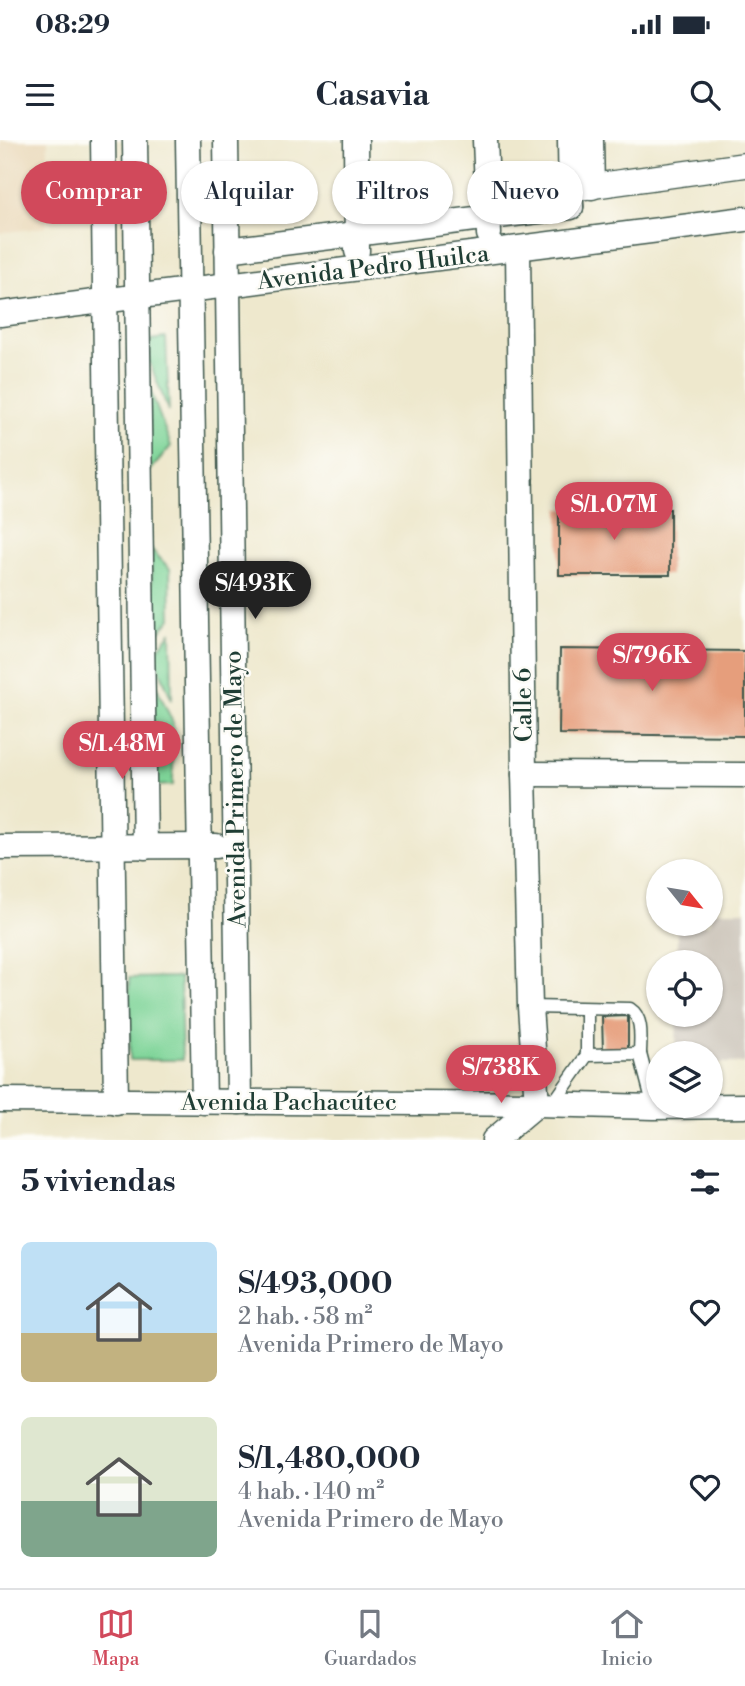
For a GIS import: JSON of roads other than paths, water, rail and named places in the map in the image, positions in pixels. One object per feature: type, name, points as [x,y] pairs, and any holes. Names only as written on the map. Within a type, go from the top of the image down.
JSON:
[{"type":"street","points":[[103,140],[116,1102]]},
{"type":"street","points":[[135,140],[145,847]]},
{"type":"street","name":"Avenida Primero de Mayo","points":[[188,140],[204,1102]]},
{"type":"street","name":"Avenida Primero de Mayo","points":[[226,140],[239,1102]]},
{"type":"street","points":[[356,140],[358,268]]},
{"type":"street","points":[[485,140],[486,161]]},
{"type":"street","points":[[570,140],[573,161]]},
{"type":"street","points":[[583,173],[591,140]]},
{"type":"street","points":[[583,193],[745,165]]},
{"type":"street","name":"Avenida Pedro Huilca","points":[[0,314],[745,219]]},
{"type":"street","points":[[227,250],[467,220]]},
{"type":"street","points":[[488,224],[491,251]]},
{"type":"street","points":[[575,241],[576,224]]},
{"type":"street","name":"Calle 6","points":[[518,249],[524,774],[530,1007],[544,1104]]},
{"type":"street","points":[[111,716],[143,640]]},
{"type":"street","points":[[524,774],[745,775]]},
{"type":"street","points":[[0,847],[236,846]]},
{"type":"street","name":"Avenida Pachacútec","points":[[0,1100],[646,1107]]},
{"type":"street","points":[[494,1140],[544,1104]]},
{"type":"street","name":"Avenida Pachacútec","points":[[723,1106],[745,1106]]},
{"type":"lane","points":[[530,1007],[630,1009],[636,1013],[639,1020],[640,1054],[646,1077]]},
{"type":"lane","points":[[544,1104],[587,1055],[587,1009]]},
{"type":"lane","points":[[587,1055],[640,1054]]}]
